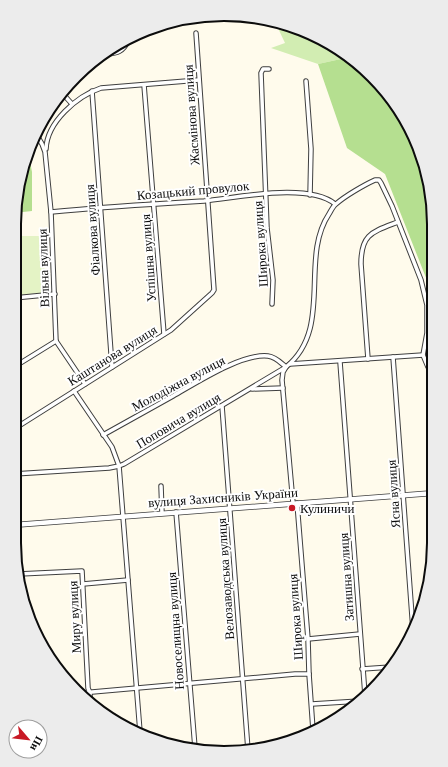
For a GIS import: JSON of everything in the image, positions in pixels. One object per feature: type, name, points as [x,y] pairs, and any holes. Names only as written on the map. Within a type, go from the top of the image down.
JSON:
[{"type":"street","name":"Жасмінова вулиця","points":[[196,34],[206,200],[214,290]]},
{"type":"street","points":[[113,54],[118,53],[126,47]]},
{"type":"street","name":"Широка вулиця","points":[[268,68],[263,69],[261,73],[267,228],[273,280],[272,304]]},
{"type":"street","points":[[46,152],[46,141],[53,126],[72,104],[92,91],[102,88],[199,80]]},
{"type":"street","points":[[306,81],[311,149],[310,195]]},
{"type":"street","name":"Успішна вулиця","points":[[144,85],[164,334]]},
{"type":"street","name":"Фіалкова вулиця","points":[[92,91],[112,367]]},
{"type":"street","points":[[66,97],[72,104]]},
{"type":"street","name":"Вільна вулиця","points":[[39,139],[46,152],[51,212],[56,341]]},
{"type":"street","name":"Поповича вулиця","points":[[119,466],[222,406],[288,366],[295,360],[310,327],[315,304],[314,276],[318,238],[325,220],[335,204],[375,180],[379,180],[398,222]]},
{"type":"street","name":"Козацький провулок","points":[[51,212],[100,207],[206,200],[266,193],[310,195],[324,198],[335,204]]},
{"type":"street","points":[[368,359],[361,250],[364,242],[370,234],[398,222],[421,280],[427,305],[427,333],[422,355],[427,365]]},
{"type":"street","name":"Каштанова вулиця","points":[[21,425],[164,334],[214,290]]},
{"type":"street","points":[[21,297],[55,294]]},
{"type":"street","points":[[21,363],[56,341],[84,384]]},
{"type":"street","points":[[288,366],[422,355]]},
{"type":"street","name":"Молодіжна вулиця","points":[[103,435],[221,369],[244,360],[261,356],[270,356],[288,366]]},
{"type":"street","name":"Ясна вулиця","points":[[393,357],[412,620]]},
{"type":"street","name":"Затишна вулиця","points":[[340,362],[364,690]]},
{"type":"street","name":"Широка вулиця","points":[[288,366],[284,372],[282,380],[308,639],[313,726]]},
{"type":"street","points":[[250,389],[283,388]]},
{"type":"street","points":[[74,391],[112,447],[119,466],[140,728]]},
{"type":"street","name":"Велозаводська вулиця","points":[[222,406],[248,744]]},
{"type":"street","points":[[21,474],[109,468],[119,466]]},
{"type":"street","points":[[161,486],[162,513]]},
{"type":"street","name":"вулиця Захисників України","points":[[21,523],[427,493]]},
{"type":"street","name":"Новоселищна вулиця","points":[[176,512],[195,744]]},
{"type":"street","name":"Миру вулиця","points":[[24,574],[82,571],[88,688],[90,693]]},
{"type":"street","points":[[83,584],[128,580]]},
{"type":"street","points":[[308,639],[360,634]]},
{"type":"street","points":[[362,670],[384,668]]},
{"type":"street","points":[[87,693],[242,678],[309,674]]},
{"type":"street","points":[[312,704],[351,702]]},
{"type":"green space","points":[[278,28],[302,36],[326,48],[342,59],[318,64],[271,48],[285,43]]},
{"type":"green space","points":[[342,59],[348,63],[377,90],[393,111],[406,134],[412,146],[420,171],[427,211],[427,280],[385,174],[347,148],[318,64]]},
{"type":"green space","points":[[30,164],[32,172],[32,211],[21,212],[25,184]]},
{"type":"green space","points":[[21,236],[42,236],[46,292],[21,295]]},
{"type":"place","name":"Кулиничи","points":[[292,508]]}]
